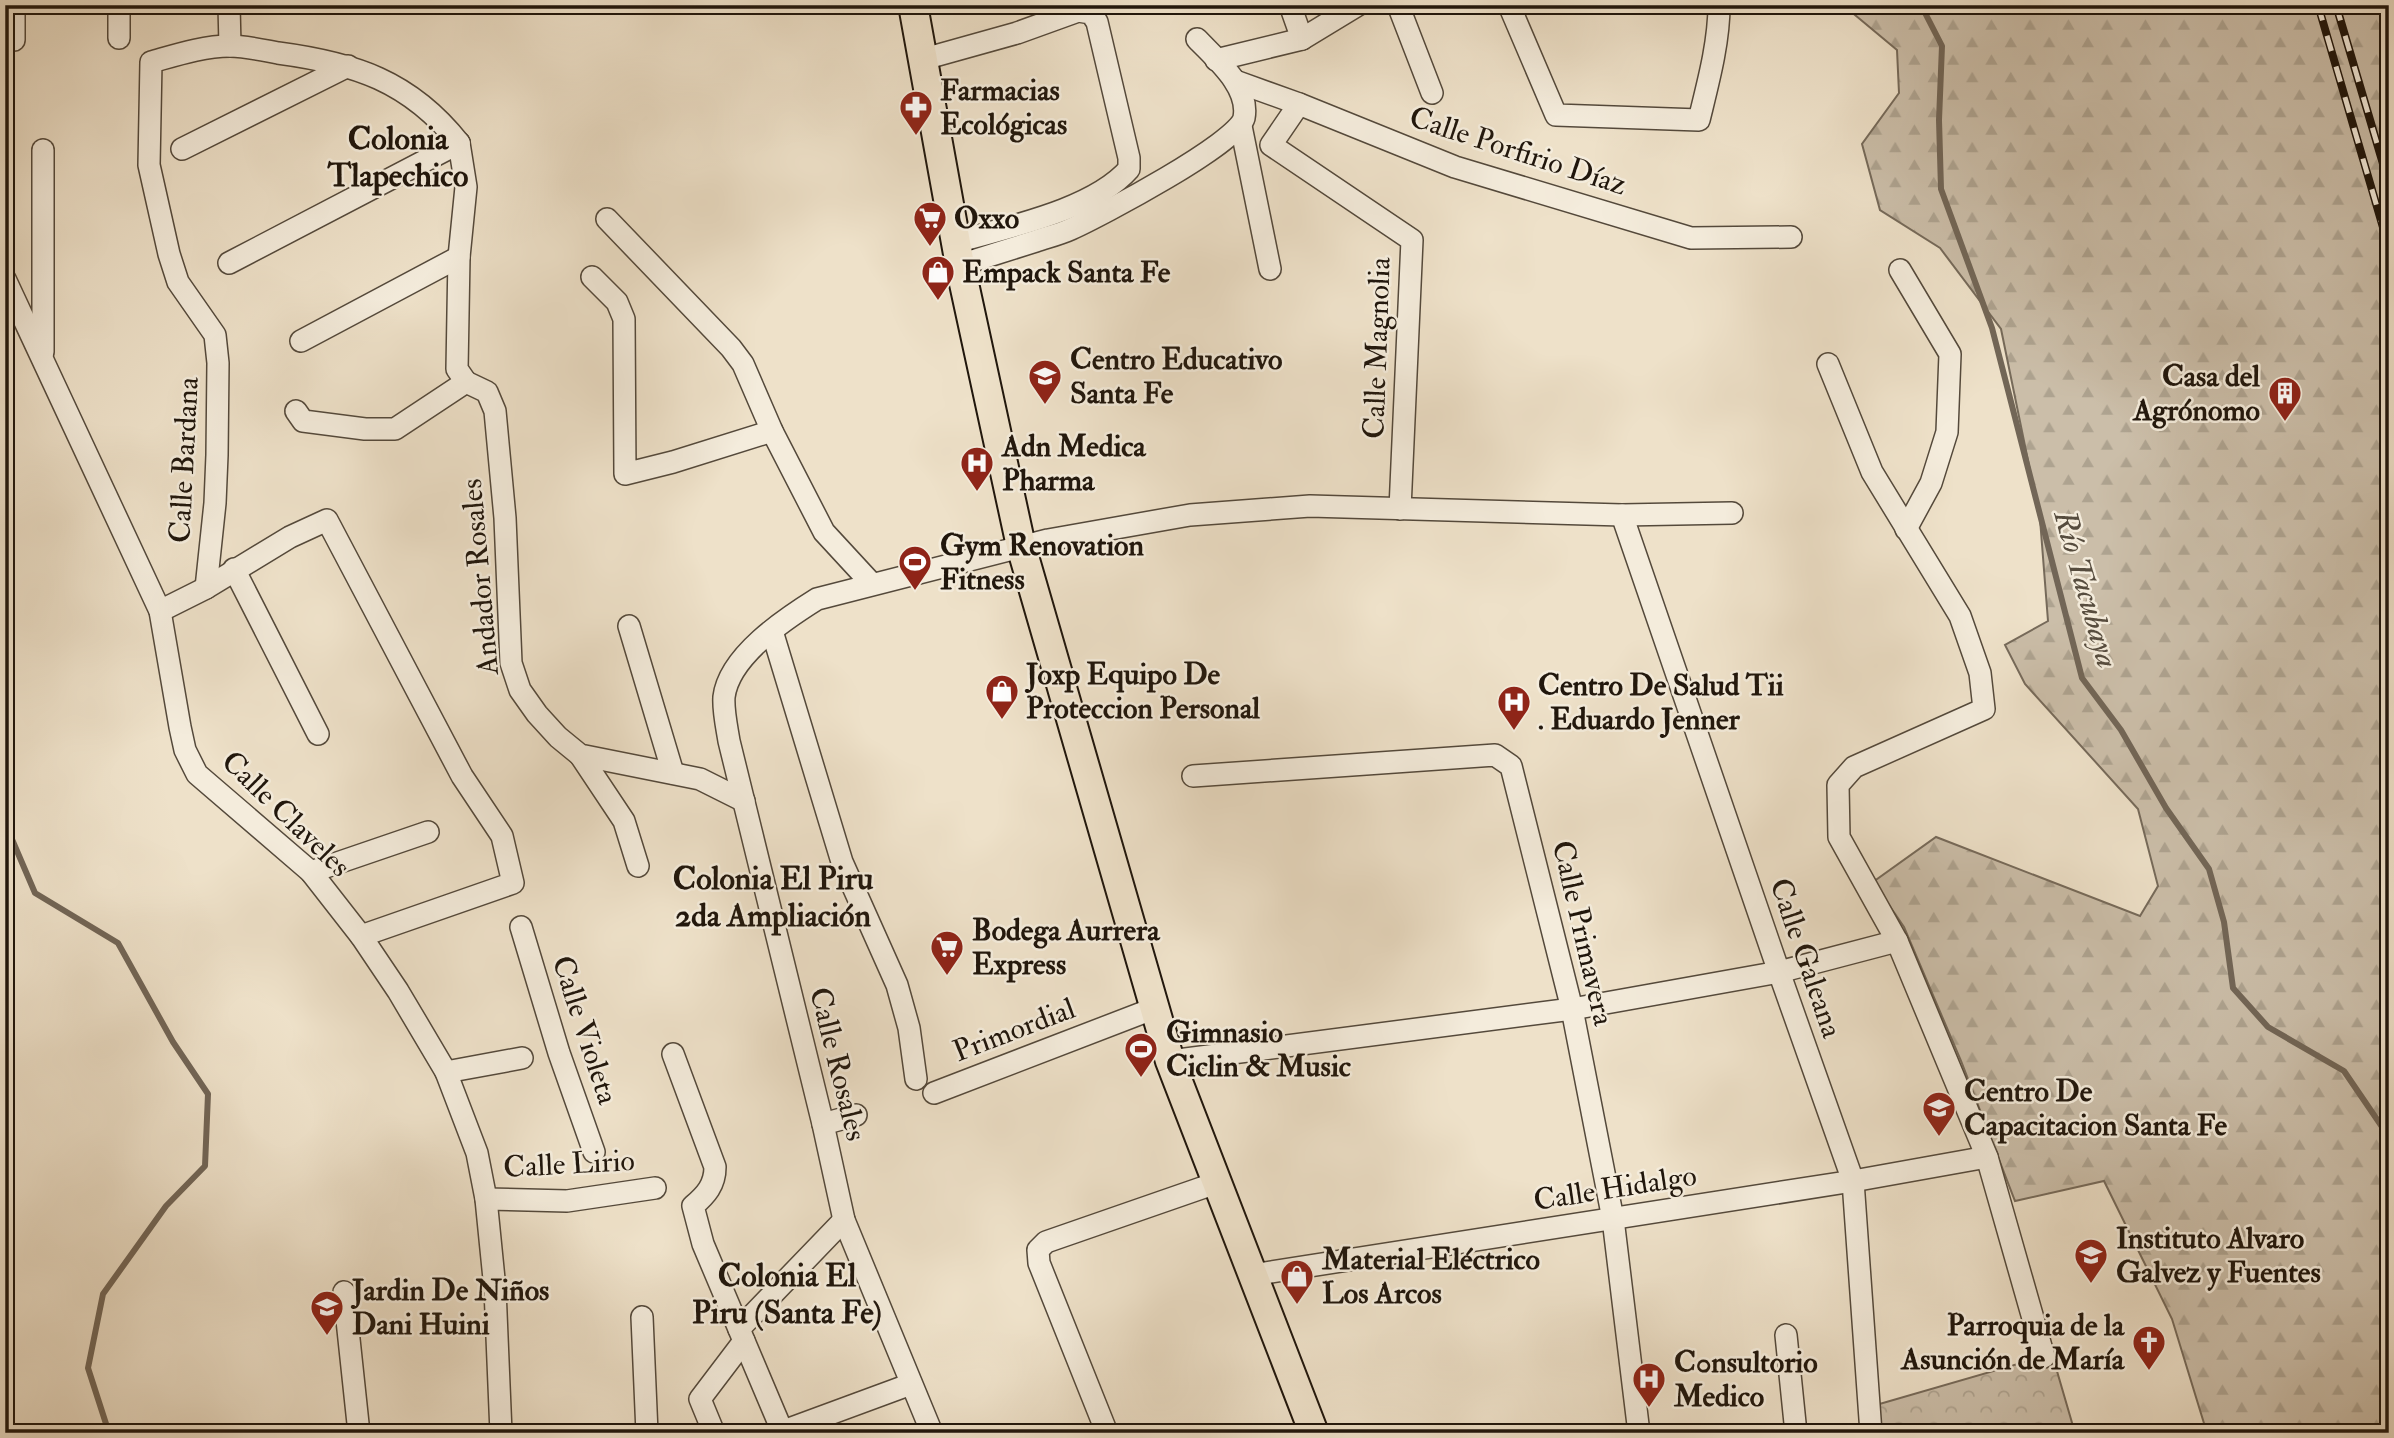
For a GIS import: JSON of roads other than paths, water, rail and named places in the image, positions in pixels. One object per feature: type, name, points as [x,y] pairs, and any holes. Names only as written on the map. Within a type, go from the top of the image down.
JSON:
[{"type":"main road","points":[[916,9],[958,253],[1021,546],[1170,1060],[1314,1433]]},
{"type":"street","points":[[10,40],[14,5]]},
{"type":"street","points":[[119,38],[120,5]]},
{"type":"street","points":[[229,5],[230,46],[290,54],[348,66],[382,78],[421,103],[444,124],[459,144],[466,187],[459,257],[457,369],[466,382],[395,429],[365,429],[303,421],[296,411]]},
{"type":"street","points":[[1290,5],[1302,39]]},
{"type":"street","points":[[1216,60],[1302,39],[1358,5]]},
{"type":"street","points":[[1398,5],[1432,93]]},
{"type":"street","points":[[1509,5],[1556,115],[1699,120],[1719,18],[1718,5]]},
{"type":"street","points":[[924,59],[1017,33],[1078,11],[1091,13],[1097,22],[1129,158],[1129,169],[1122,177],[1088,198],[958,253]]},
{"type":"street","name":"Calle Porfirio Díaz","points":[[1197,39],[1235,81],[1243,100],[1244,115],[1241,126],[1270,270]]},
{"type":"street","name":"Calle Bardana","points":[[206,588],[217,467],[218,394],[215,335],[178,282],[169,254],[149,165],[151,62],[230,46]]},
{"type":"street","points":[[182,149],[348,66]]},
{"type":"street","name":"Calle Porfirio Díaz","points":[[1235,81],[1455,167],[1691,238],[1791,237]]},
{"type":"street","name":"Calle Magnolia","points":[[1299,104],[1271,145],[1412,240],[1400,509]]},
{"type":"street","points":[[958,253],[1070,230],[1188,166],[1241,126]]},
{"type":"street","points":[[229,263],[459,144]]},
{"type":"street","points":[[43,150],[43,357]]},
{"type":"street","points":[[607,219],[732,348],[743,365],[772,431],[824,532],[872,584]]},
{"type":"street","points":[[301,341],[459,257]]},
{"type":"street","points":[[1900,270],[1950,354],[1947,432],[1931,483],[1906,529]]},
{"type":"street","points":[[592,277],[617,302],[624,319],[625,474],[772,431]]},
{"type":"street","name":"Calle Claveles","points":[[5,279],[160,611],[185,750],[197,774],[310,872],[361,936],[398,991],[446,1072],[477,1153],[486,1199],[495,1289],[501,1433]]},
{"type":"street","points":[[1828,364],[1872,472],[1959,616],[1980,673],[1984,709],[1854,767],[1838,785],[1839,837],[1896,941],[1987,1157],[2044,1357]]},
{"type":"street","name":"Andador Rosales","points":[[466,382],[487,392],[495,411],[505,518],[511,663],[520,690],[558,737],[580,755],[700,779],[744,801]]},
{"type":"street","points":[[916,1079],[909,1028],[897,985],[842,862],[772,631],[790,615],[817,599],[1021,546],[1191,514],[1310,506],[1622,515],[1732,513]]},
{"type":"street","name":"Calle Galeana","points":[[1622,515],[1853,1181],[1871,1433]]},
{"type":"street","points":[[160,611],[327,520],[462,776],[502,836],[513,883],[361,936]]},
{"type":"street","points":[[234,569],[317,734]]},
{"type":"street","points":[[629,626],[673,773]]},
{"type":"street","name":"Calle Rosales","points":[[772,631],[748,653],[734,672],[724,697],[729,741],[844,1220],[932,1433]]},
{"type":"street","points":[[580,755],[624,821],[638,866]]},
{"type":"street","name":"Calle Primavera","points":[[1193,776],[1494,755],[1511,766],[1572,1009],[1613,1219],[1639,1433]]},
{"type":"street","points":[[310,872],[428,832]]},
{"type":"street","name":"Calle Violeta","points":[[521,927],[559,1053],[594,1152]]},
{"type":"street","points":[[1170,1060],[1572,1009],[1779,972],[1896,941]]},
{"type":"street","name":"Primordial","points":[[934,1093],[1155,1008]]},
{"type":"street","points":[[673,1054],[715,1167],[715,1175],[708,1192],[693,1206],[703,1244],[781,1432],[911,1384]]},
{"type":"street","points":[[446,1072],[522,1058]]},
{"type":"street","points":[[823,1124],[856,1115]]},
{"type":"street","name":"Calle Hidalgo","points":[[1252,1275],[1853,1181],[1987,1157]]},
{"type":"street","points":[[1107,1433],[1039,1263],[1038,1250],[1046,1242],[1216,1183]]},
{"type":"street","name":"Calle Lirio","points":[[486,1199],[567,1201],[655,1188]]},
{"type":"street","points":[[714,1433],[700,1399],[741,1335],[844,1220]]},
{"type":"street","points":[[344,1292],[359,1433]]},
{"type":"street","points":[[642,1317],[647,1433]]},
{"type":"street","points":[[1786,1335],[1796,1433]]},
{"type":"waterway","name":"Río Tacubaya","points":[[1921,5],[1942,46],[1939,120],[1941,189],[1992,328],[2082,678],[2121,730],[2166,808],[2209,869],[2224,922],[2233,988],[2268,1027],[2344,1071],[2389,1137]]},
{"type":"waterway","points":[[5,823],[35,893],[118,943],[173,1042],[208,1094],[205,1166],[166,1206],[103,1294],[88,1368],[109,1433]]},
{"type":"railway","points":[[2318,5],[2389,248]]},
{"type":"railway","points":[[2336,5],[2389,184]]},
{"type":"place","name":"Farmacias Ecológicas","points":[[916,137]]},
{"type":"place","name":"Oxxo","points":[[930,248]]},
{"type":"place","name":"Empack Santa Fe","points":[[938,302]]},
{"type":"place","name":"Centro Educativo Santa Fe","points":[[1045,406]]},
{"type":"place","name":"Casa del Agrónomo","points":[[2285,423]]},
{"type":"place","name":"Adn Medica Pharma","points":[[977,493]]},
{"type":"place","name":"Gym Renovation Fitness","points":[[915,592]]},
{"type":"place","name":"Joxp Equipo De Proteccion Personal","points":[[1002,721]]},
{"type":"place","name":"Centro De Salud Tii . Eduardo Jenner","points":[[1514,732]]},
{"type":"place","name":"Bodega Aurrera Express","points":[[947,977]]},
{"type":"place","name":"Gimnasio Ciclin & Music","points":[[1141,1079]]},
{"type":"place","name":"Centro De Capacitacion Santa Fe","points":[[1939,1138]]},
{"type":"place","name":"Instituto Alvaro Galvez y Fuentes","points":[[2091,1285]]},
{"type":"place","name":"Material Eléctrico Los Arcos","points":[[1297,1306]]},
{"type":"place","name":"Jardin De Niños Dani Huini","points":[[327,1337]]},
{"type":"place","name":"Parroquia de la Asunción de María","points":[[2149,1372]]},
{"type":"place","name":"C0nsultorio Medico","points":[[1649,1409]]},
{"type":"district","name":"Colonia Tlapechico","points":[[398,158]]},
{"type":"district","name":"Colonia El Piru 2da Ampliación","points":[[773,898]]},
{"type":"district","name":"Colonia El Piru (Santa Fe)","points":[[787,1294]]}]
